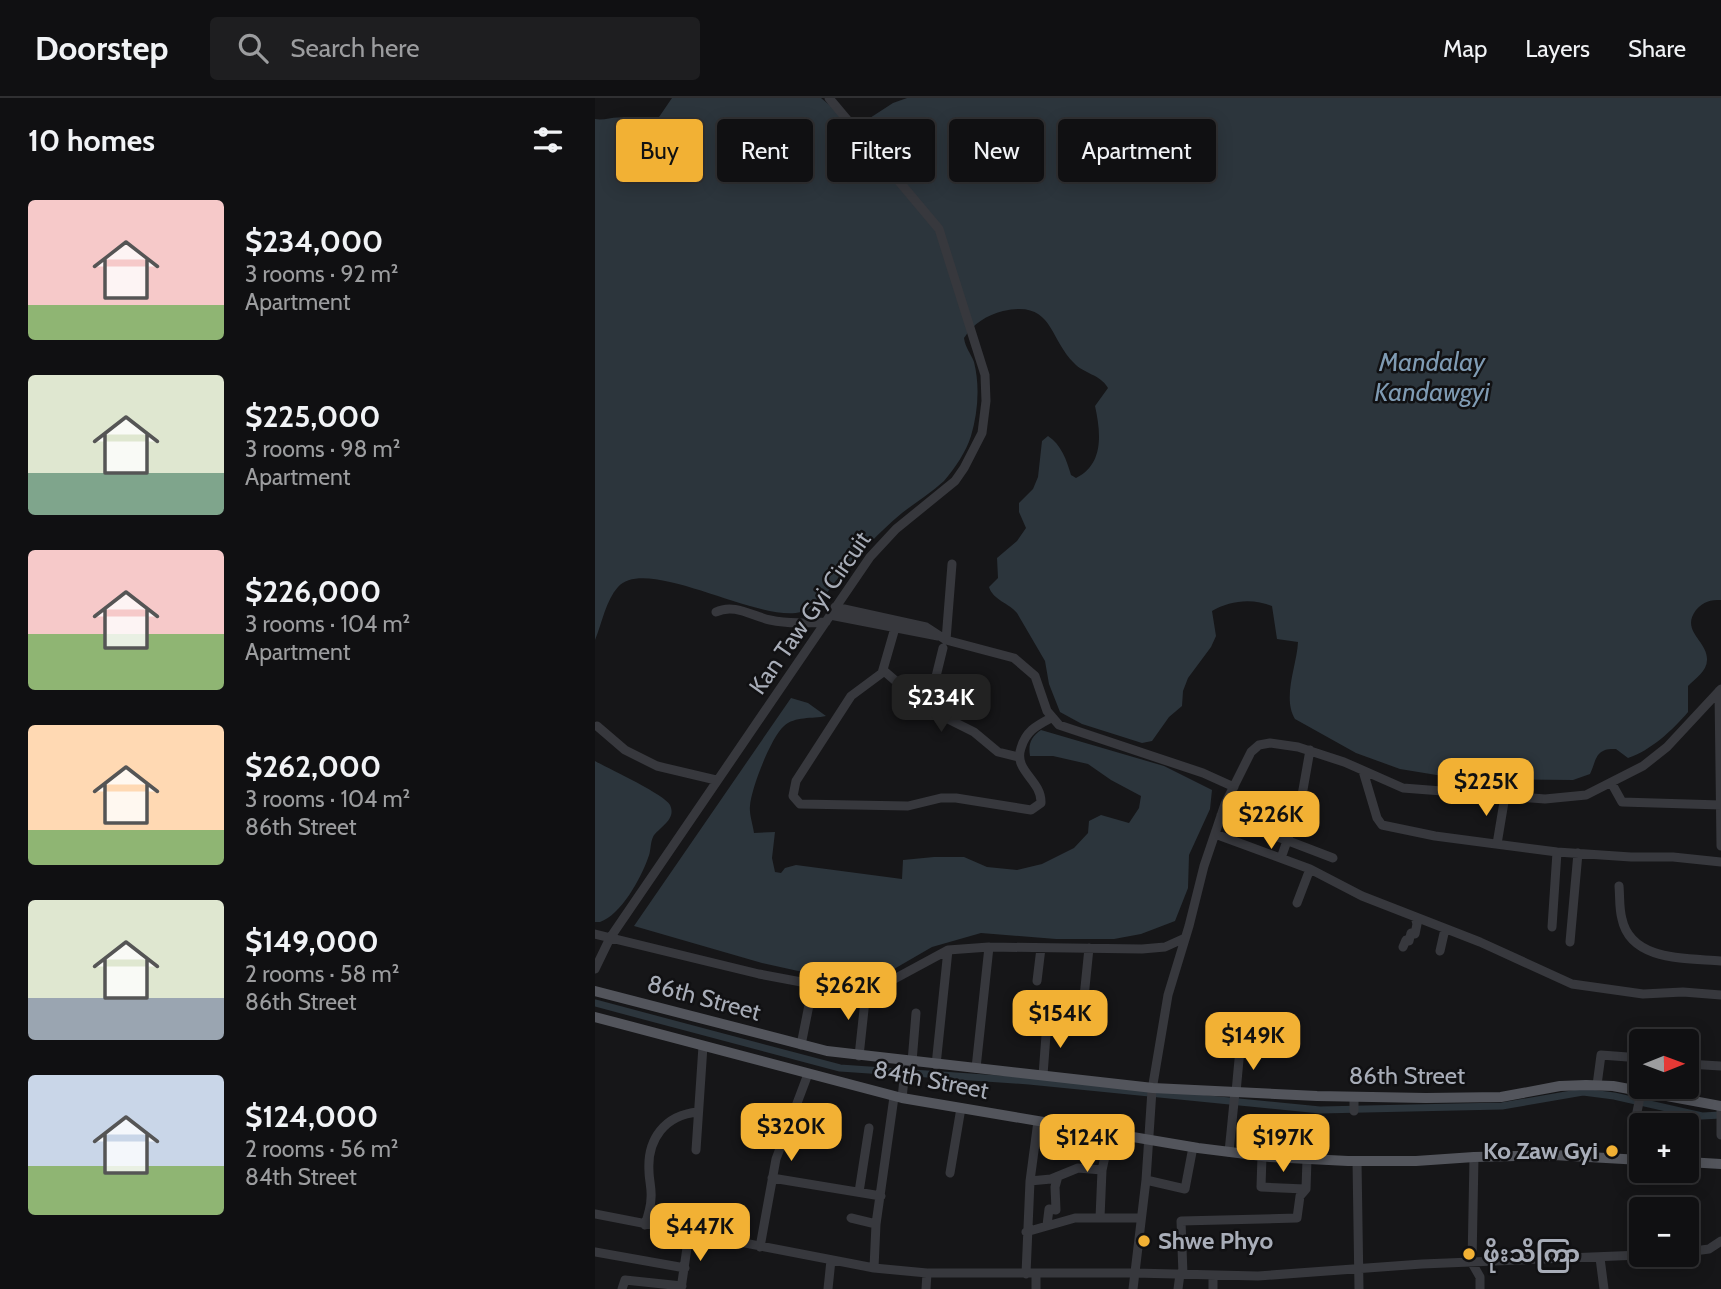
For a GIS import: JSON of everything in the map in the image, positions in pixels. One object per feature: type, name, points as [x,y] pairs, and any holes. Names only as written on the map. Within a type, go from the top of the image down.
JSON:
[{"type":"main road","name":"86th Street","points":[[595,991],[801,1045],[907,1067],[936,1065],[1043,1075],[1058,1083],[1152,1093],[1354,1104],[1501,1097],[1560,1086],[1613,1086],[1639,1102],[1721,1109]]},
{"type":"main road","name":"84th Street","points":[[595,1017],[898,1097],[1229,1152],[1357,1161],[1555,1155],[1629,1159]]},
{"type":"main road","points":[[1699,1163],[1721,1164]]},
{"type":"street","name":"Kan Taw Gyi Circuit","points":[[595,968],[610,938],[716,780],[885,539],[944,491],[964,468],[982,433],[986,386],[981,359],[939,229],[829,98]]},
{"type":"street","points":[[928,709],[942,641],[952,564]]},
{"type":"street","points":[[716,612],[738,609],[770,620],[799,624],[831,615],[896,625],[942,641],[1006,655],[1020,662],[1035,676],[1043,704],[1051,718],[1066,728],[1203,773],[1234,787]]},
{"type":"street","points":[[896,625],[880,676],[851,696],[796,781],[793,796],[800,803],[908,806],[941,798],[956,798],[1031,810],[1041,803],[1041,795],[1019,764],[1018,757],[1030,731],[1051,718]]},
{"type":"street","points":[[883,670],[928,709],[974,732],[998,752],[1018,757]]},
{"type":"street","points":[[1133,1289],[1146,1180],[1152,1093],[1168,995],[1221,815],[1251,752],[1259,745],[1283,744],[1310,750],[1403,788],[1545,799],[1565,798],[1586,795],[1643,766],[1667,747],[1720,690]]},
{"type":"street","points":[[1720,690],[1721,846]]},
{"type":"street","points":[[597,726],[625,750],[657,765],[716,780]]},
{"type":"street","points":[[1281,858],[1301,801],[1310,750]]},
{"type":"street","points":[[1363,771],[1377,818],[1382,825],[1435,836],[1557,852],[1721,862]]},
{"type":"street","points":[[1612,784],[1622,802],[1721,804]]},
{"type":"street","points":[[1497,844],[1505,796]]},
{"type":"street","points":[[1221,815],[1333,858]]},
{"type":"street","points":[[1215,834],[1310,869],[1353,892],[1481,942],[1572,984],[1643,994],[1683,992],[1721,995]]},
{"type":"street","points":[[1552,927],[1557,852]]},
{"type":"street","points":[[1570,942],[1579,853]]},
{"type":"street","points":[[1297,903],[1310,869]]},
{"type":"street","points":[[1619,886],[1622,919],[1626,930],[1643,947],[1657,955],[1721,961]]},
{"type":"street","points":[[1403,947],[1406,940],[1409,941],[1411,933],[1415,934],[1415,916]]},
{"type":"street","points":[[1440,951],[1445,929]]},
{"type":"street","points":[[595,934],[813,985],[860,993],[898,978],[948,950],[989,947],[1165,947],[1185,938]]},
{"type":"street","points":[[977,1068],[989,947]]},
{"type":"street","points":[[1037,981],[1041,948]]},
{"type":"street","points":[[1083,1007],[1089,948]]},
{"type":"street","points":[[936,1065],[948,950]]},
{"type":"street","points":[[801,1045],[813,985]]},
{"type":"street","points":[[859,1056],[866,991]]},
{"type":"street","points":[[874,1268],[876,1224],[916,1013]]},
{"type":"street","points":[[1043,1075],[1047,1022]]},
{"type":"street","points":[[696,1150],[703,1046]]},
{"type":"street","points":[[1229,1152],[1240,1049]]},
{"type":"street","points":[[1597,1086],[1601,1055],[1629,1057]]},
{"type":"street","points":[[1699,1065],[1721,1066]]},
{"type":"street","points":[[760,1247],[776,1159],[807,1074]]},
{"type":"street","points":[[950,1172],[961,1108]]},
{"type":"street","points":[[1721,1109],[1721,1135]]},
{"type":"street","points":[[645,1225],[651,1202],[649,1149],[666,1124],[687,1113],[698,1112]]},
{"type":"street","points":[[1037,1289],[1031,1274],[1026,1232],[1038,1121]]},
{"type":"street","points":[[859,1192],[869,1128]]},
{"type":"street","points":[[1100,1218],[1102,1170],[1110,1134]]},
{"type":"street","points":[[1146,1180],[1185,1189],[1193,1147]]},
{"type":"street","points":[[1262,1156],[1261,1187],[1305,1189]]},
{"type":"street","points":[[1474,1157],[1472,1263],[1480,1277],[1480,1289]]},
{"type":"street","points":[[1178,1289],[1181,1274],[1181,1221],[1297,1219],[1300,1196],[1305,1189],[1307,1159]]},
{"type":"street","points":[[1357,1161],[1359,1289]]},
{"type":"street","points":[[1030,1181],[1051,1179],[1078,1168],[1102,1170]]},
{"type":"street","points":[[1047,1225],[1049,1210],[1056,1210],[1055,1187],[1058,1176]]},
{"type":"street","points":[[772,1178],[881,1196]]},
{"type":"street","points":[[595,1214],[874,1268],[927,1273],[1284,1275],[1359,1268],[1629,1256]]},
{"type":"street","points":[[851,1218],[876,1224]]},
{"type":"street","points":[[1026,1232],[1075,1218],[1140,1218]]},
{"type":"street","points":[[622,1289],[625,1280],[682,1287],[689,1234]]},
{"type":"street","points":[[1699,1250],[1721,1241]]},
{"type":"street","points":[[595,1252],[684,1268]]},
{"type":"street","points":[[1600,1258],[1604,1289]]},
{"type":"street","points":[[828,1289],[831,1260]]},
{"type":"street","points":[[926,1289],[927,1273]]},
{"type":"street","points":[[1213,1275],[1213,1289]]},
{"type":"water","name":"Mandalay Kandawgyi","points":[[672,98],[821,98],[846,119],[827,119],[827,182],[935,182],[935,119],[868,119],[893,103],[907,98],[1721,98],[1721,600],[1705,603],[1692,617],[1693,630],[1707,660],[1703,671],[1688,686],[1688,712],[1668,733],[1645,750],[1628,758],[1616,749],[1604,750],[1598,756],[1590,774],[1573,780],[1461,779],[1400,769],[1356,753],[1295,719],[1291,711],[1290,691],[1298,642],[1277,639],[1272,606],[1249,601],[1226,604],[1212,611],[1216,636],[1211,647],[1188,678],[1183,691],[1182,706],[1169,717],[1152,741],[1142,743],[1082,724],[1060,712],[1049,684],[1045,661],[1017,613],[994,595],[989,587],[998,578],[997,558],[1017,541],[1026,528],[1019,512],[1019,503],[1033,489],[1038,477],[1042,441],[1048,436],[1057,444],[1071,475],[1076,478],[1085,472],[1092,465],[1098,447],[1099,427],[1095,406],[1108,388],[1101,380],[1074,363],[1041,316],[1019,309],[991,315],[976,324],[964,338],[974,362],[977,399],[971,436],[956,465],[934,490],[902,513],[877,536],[813,607],[801,612],[782,613],[677,584],[653,579],[632,579],[614,592],[595,640],[595,119],[620,118],[630,119],[616,119],[616,182],[703,182],[703,119],[658,119]]},
{"type":"water","points":[[791,698],[808,703],[826,716],[798,719],[784,726],[768,752],[754,788],[750,809],[754,833],[775,832],[772,858],[775,872],[781,873],[785,868],[796,865],[902,879],[903,860],[934,857],[964,857],[987,867],[1017,870],[1042,864],[1074,848],[1088,833],[1089,821],[1101,815],[1129,823],[1139,808],[1141,796],[1088,764],[1053,756],[1030,756],[1031,741],[1041,730],[1164,766],[1212,790],[1210,809],[1189,855],[1188,888],[1175,921],[1141,934],[1114,939],[1056,939],[981,933],[932,947],[875,980],[857,984],[762,963],[634,926]]},
{"type":"water","points":[[595,761],[666,800],[672,810],[669,819],[653,837],[645,866],[629,895],[615,912],[600,922],[595,922]]},
{"type":"waterway","points":[[595,1003],[840,1068],[1029,1081],[1320,1110],[1502,1106],[1583,1092],[1614,1096],[1702,1116],[1721,1115]]},
{"type":"place","name":"Ko Zaw Gyi","points":[[1612,1151]]},
{"type":"place","name":"Shwe Phyo","points":[[1144,1241]]},
{"type":"place","name":"ဖိုးသိကြာ","points":[[1469,1254]]}]
